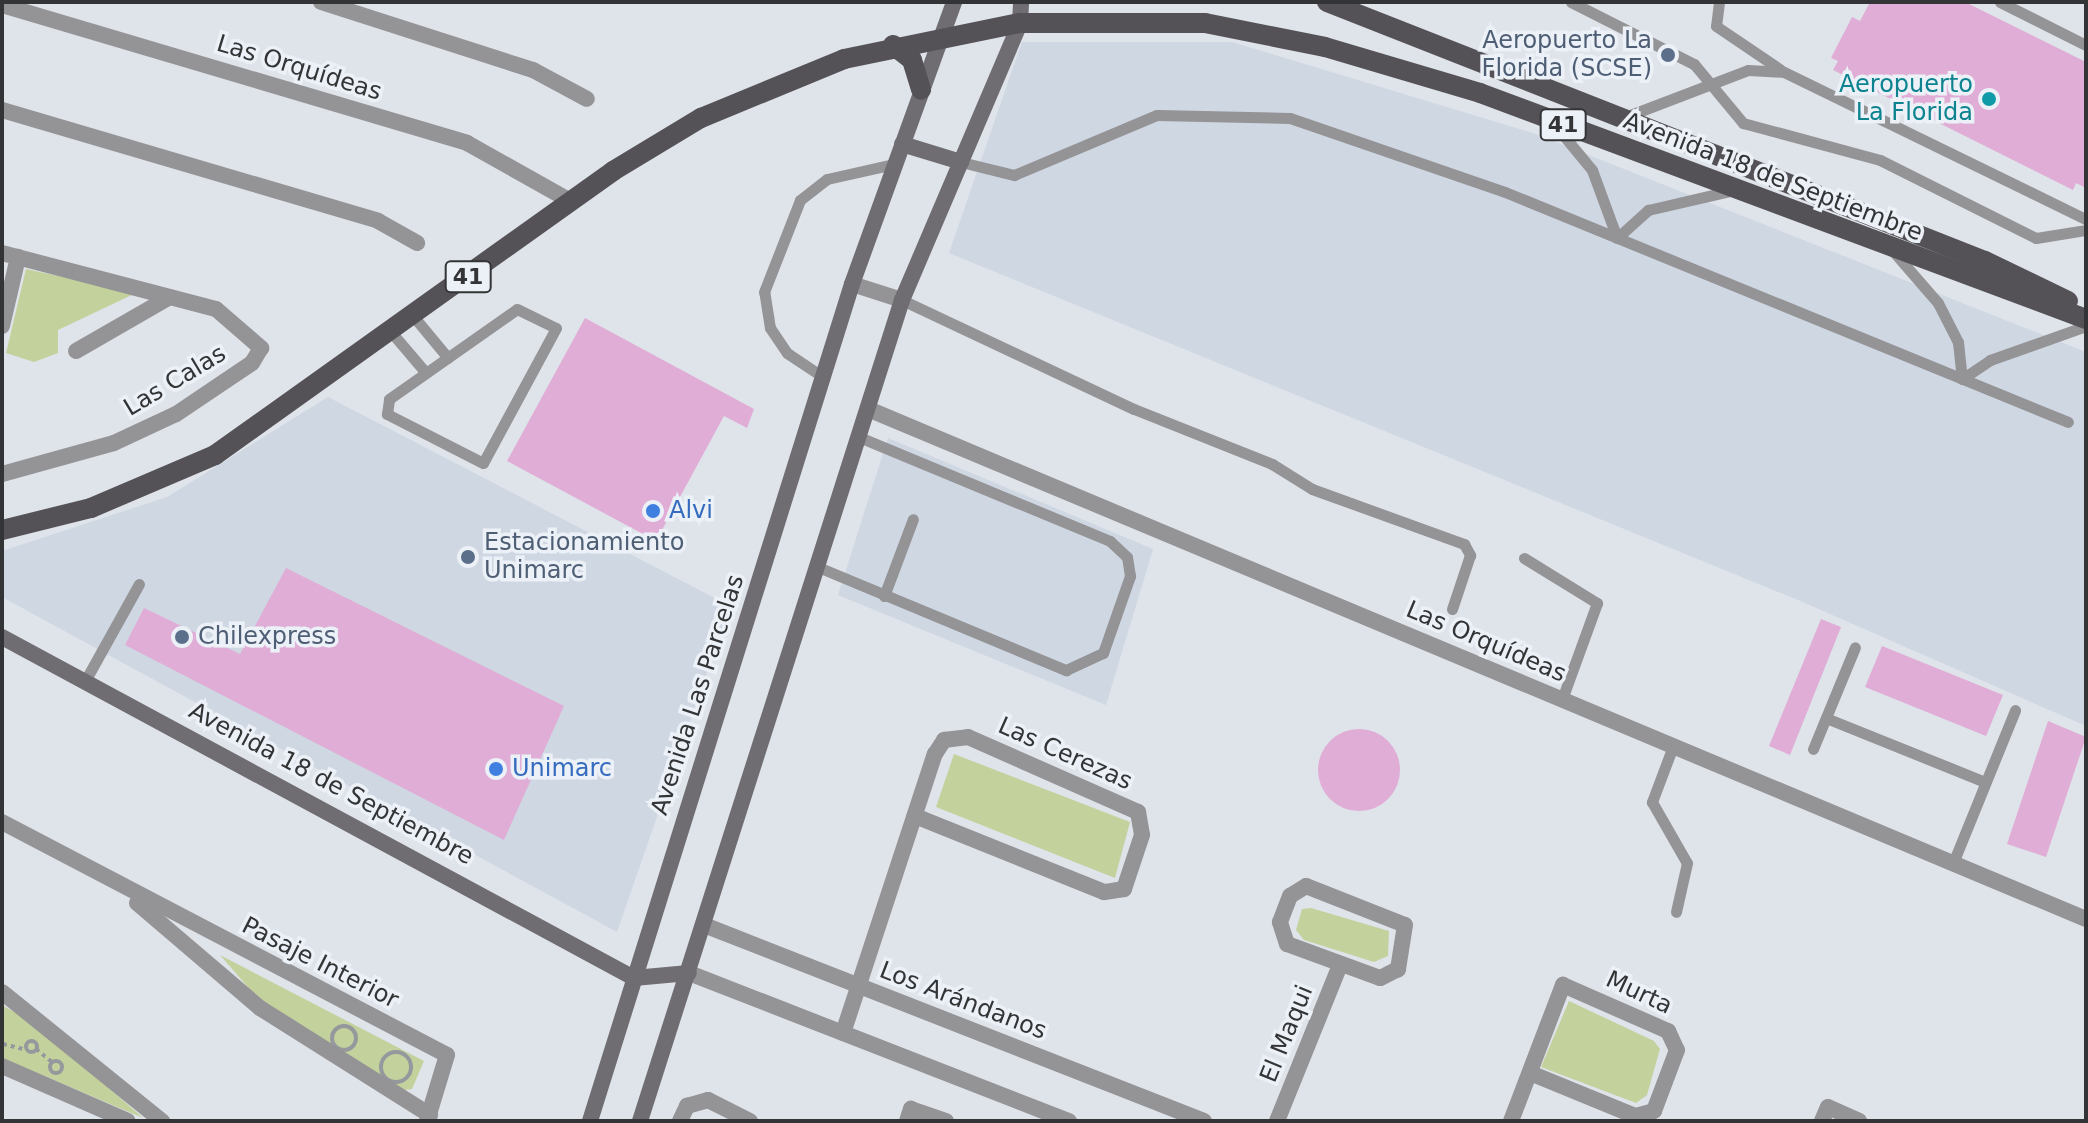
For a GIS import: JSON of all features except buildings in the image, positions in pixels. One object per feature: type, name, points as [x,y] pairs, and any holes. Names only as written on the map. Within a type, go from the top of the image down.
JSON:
[{"type":"main road","name":"Avenida Las Parcelas","points":[[590,1121],[852,284],[954,2]]},
{"type":"main road","name":"41","points":[[1327,2],[1985,261],[2086,310]]},
{"type":"main road","name":"Avenida 18 de Septiembre","points":[[2,530],[91,508],[215,455],[392,333],[572,202],[701,118],[795,76],[893,45],[1021,12],[1232,26],[1406,70],[1551,120],[1892,250],[2086,319]]},
{"type":"main road","points":[[640,1121],[902,300],[1021,12]]},
{"type":"main road","points":[[893,45],[912,60],[921,90]]},
{"type":"main road","points":[[902,144],[961,162]]},
{"type":"main road","name":"Avenida 18 de Septiembre","points":[[2,637],[634,978]]},
{"type":"main road","points":[[634,978],[689,973]]},
{"type":"street","points":[[321,2],[533,70],[587,99]]},
{"type":"street","name":"Las Orquídeas","points":[[2,5],[467,143],[572,202]]},
{"type":"street","points":[[2,110],[378,221],[417,243]]},
{"type":"street","points":[[2,326],[10,255]]},
{"type":"street","name":"Las Calas","points":[[2,474],[114,443],[176,414],[252,363],[261,348],[250,331],[216,309],[10,255]]},
{"type":"street","points":[[852,284],[902,300]]},
{"type":"street","points":[[76,351],[170,297]]},
{"type":"street","name":"Las Orquídeas","points":[[868,409],[2086,919]]},
{"type":"street","name":"Las Cerezas","points":[[843,1033],[915,816],[944,740],[968,737],[1138,812],[1142,835],[1124,889],[1104,892],[915,816]]},
{"type":"street","name":"Pasaje Interior","points":[[2,822],[116,885],[447,1055],[428,1118],[260,1008],[116,885]]},
{"type":"street","name":"El Maqui","points":[[1306,886],[1405,925],[1398,969],[1380,978],[1340,965],[1287,944],[1280,922],[1290,896],[1306,886]]},
{"type":"street","name":"Los Arándanos","points":[[704,925],[1204,1121]]},
{"type":"street","name":"El Maqui","points":[[1277,1121],[1340,965]]},
{"type":"street","points":[[689,973],[1069,1121]]},
{"type":"street","name":"Murta","points":[[1511,1121],[1563,985],[1668,1031],[1677,1050],[1654,1111],[1635,1116],[1530,1073]]},
{"type":"street","points":[[2,992],[162,1121]]},
{"type":"street","points":[[2,1066],[128,1121]]},
{"type":"street","points":[[680,1121],[687,1106],[708,1100],[750,1121]]},
{"type":"street","points":[[1822,1121],[1828,1107],[1859,1121]]},
{"type":"street","points":[[907,1121],[911,1109],[946,1121]]},
{"type":"lane","points":[[1571,2],[1673,52],[1715,84],[1723,107],[1743,123],[1880,160],[2036,238],[2086,230]]},
{"type":"lane","points":[[1719,2],[1716,26],[1784,72],[2086,219]]},
{"type":"lane","points":[[2000,2],[2086,45]]},
{"type":"lane","points":[[1621,119],[1748,70],[1784,72]]},
{"type":"lane","points":[[961,162],[1014,175],[1157,115],[1290,118],[1617,238],[2068,422]]},
{"type":"lane","points":[[1551,120],[1592,170],[1617,238]]},
{"type":"lane","points":[[823,377],[787,353],[770,328],[764,292],[800,200],[827,179],[894,164]]},
{"type":"lane","points":[[1617,238],[1648,210],[1734,190]]},
{"type":"lane","points":[[1892,250],[1938,303],[1958,342],[1962,379]]},
{"type":"lane","points":[[902,300],[1134,409],[1272,464],[1312,489],[1464,544],[1470,555],[1452,609]]},
{"type":"lane","points":[[517,309],[556,328],[483,463],[387,414],[389,399],[426,373],[517,309]]},
{"type":"lane","points":[[414,317],[448,358]]},
{"type":"lane","points":[[1962,379],[1990,360],[2086,326]]},
{"type":"lane","points":[[392,333],[426,373]]},
{"type":"lane","points":[[818,567],[1074,670],[1107,646],[1130,567],[1110,541],[859,437]]},
{"type":"lane","points":[[884,596],[913,519]]},
{"type":"lane","points":[[1524,558],[1597,603],[1562,699]]},
{"type":"lane","points":[[85,681],[139,584]]},
{"type":"lane","points":[[1813,749],[1855,647]]},
{"type":"lane","points":[[1953,863],[2015,710]]},
{"type":"lane","points":[[1826,718],[1985,782]]},
{"type":"lane","points":[[1673,746],[1652,802],[1687,863],[1676,912]]},
{"type":"path","points":[[2,1035],[2,1045],[36,1049]]},
{"type":"path","points":[[27,1050],[29,1041],[52,1062]]},
{"type":"path","points":[[389,1054],[409,1060],[402,1080],[384,1076],[389,1054]]},
{"type":"shaded area","points":[[1022,42],[1232,42],[1533,133],[2086,352],[2086,726],[1798,600],[949,253]]},
{"type":"shaded area","name":"Unimarc","points":[[328,397],[730,606],[617,932],[2,597],[2,551],[167,497]]},
{"type":"shaded area","points":[[888,438],[1153,549],[1106,705],[838,595]]},
{"type":"green space","points":[[26,269],[136,293],[58,330],[58,353],[34,362],[6,353]]},
{"type":"green space","points":[[954,754],[1130,822],[1115,878],[936,807]]},
{"type":"green space","points":[[1311,908],[1389,931],[1388,956],[1374,962],[1304,940],[1296,930],[1302,909]]},
{"type":"green space","points":[[220,955],[424,1061],[412,1089],[397,1091],[260,1001]]},
{"type":"green space","points":[[1569,1001],[1654,1041],[1660,1049],[1647,1095],[1636,1103],[1541,1067]]},
{"type":"green space","points":[[2,1005],[37,1025],[143,1118],[2,1058]]},
{"type":"place","name":"Aeropuerto La Florida (SCSE)","points":[[1668,55]]},
{"type":"place","name":"Aeropuerto La Florida","points":[[1989,99]]},
{"type":"place","name":"Alvi","points":[[653,511]]},
{"type":"place","name":"Estacionamiento Unimarc","points":[[468,557]]},
{"type":"place","name":"Chilexpress","points":[[182,637]]},
{"type":"place","name":"Unimarc","points":[[496,769]]}]
